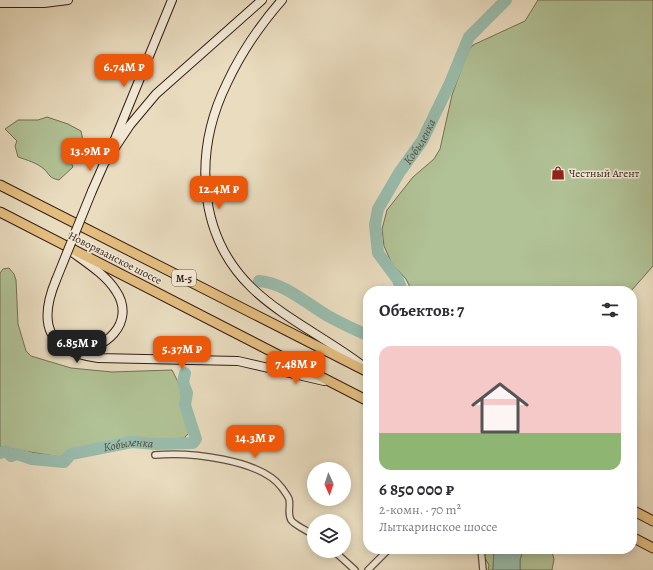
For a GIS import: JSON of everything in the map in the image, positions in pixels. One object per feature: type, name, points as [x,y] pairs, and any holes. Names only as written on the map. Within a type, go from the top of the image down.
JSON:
[{"type":"highway","name":"Новорязанское шоссе","points":[[0,184],[363,368]]},
{"type":"highway","name":"Новорязанское шоссе","points":[[0,212],[363,398]]},
{"type":"highway","points":[[637,513],[653,521]]},
{"type":"highway","points":[[637,540],[653,548]]},
{"type":"main road","points":[[0,3],[44,3],[68,0]]},
{"type":"main road","points":[[172,0],[106,161],[92,191],[48,301],[47,322],[51,332],[57,342],[64,347],[86,357],[238,361],[288,374],[329,381]]},
{"type":"main road","points":[[106,161],[130,125],[156,94],[262,0]]},
{"type":"main road","points":[[282,0],[243,52],[226,84],[214,115],[208,140],[206,163],[205,186],[208,209],[214,231],[224,252],[236,270],[252,288],[272,305],[347,354],[363,367]]},
{"type":"main road","points":[[62,244],[109,282],[119,295],[122,308],[119,326],[112,337],[107,341],[85,349],[64,347]]},
{"type":"street","points":[[156,455],[193,455],[250,466],[264,473],[271,477],[282,488],[289,499],[289,515],[291,521],[307,531]]},
{"type":"street","points":[[368,570],[384,554]]},
{"type":"street","points":[[481,554],[483,570]]},
{"type":"street","points":[[342,558],[355,570]]},
{"type":"shaded area","points":[[538,0],[653,0],[653,266],[635,286],[410,286],[406,279],[392,264],[384,246],[382,229],[387,210],[413,177],[434,159],[440,149],[452,95],[468,51],[473,45],[525,21]]},
{"type":"shaded area","points":[[47,117],[68,124],[81,131],[83,141],[63,143],[73,167],[59,180],[51,177],[38,165],[18,157],[15,146],[17,141],[5,129],[18,120],[38,120]]},
{"type":"shaded area","points":[[9,268],[14,274],[16,280],[18,324],[26,351],[31,356],[71,368],[112,372],[172,370],[181,388],[182,405],[189,427],[189,433],[184,438],[177,440],[131,438],[69,452],[60,457],[0,447],[0,273],[3,269]]},
{"type":"shaded area","points":[[483,554],[494,554],[493,570],[488,570],[489,565]]},
{"type":"shaded area","points":[[494,554],[522,554],[520,570],[493,570]]},
{"type":"shaded area","points":[[522,554],[552,554],[554,559],[552,570],[520,570]]},
{"type":"waterway","name":"Кобыленка","points":[[400,286],[398,280],[378,253],[375,225],[378,209],[399,173],[422,141],[450,83],[469,37],[506,0]]},
{"type":"waterway","name":"Кобыленка","points":[[259,281],[287,290],[328,316],[363,333]]},
{"type":"waterway","name":"Кобыленка","points":[[0,453],[7,451],[11,456],[17,454],[32,459],[64,462],[71,454],[132,442],[156,444],[193,443],[196,439],[185,405],[187,393],[183,382],[185,373]]},
{"type":"place","name":"Честный Агент","points":[[558,173]]}]
